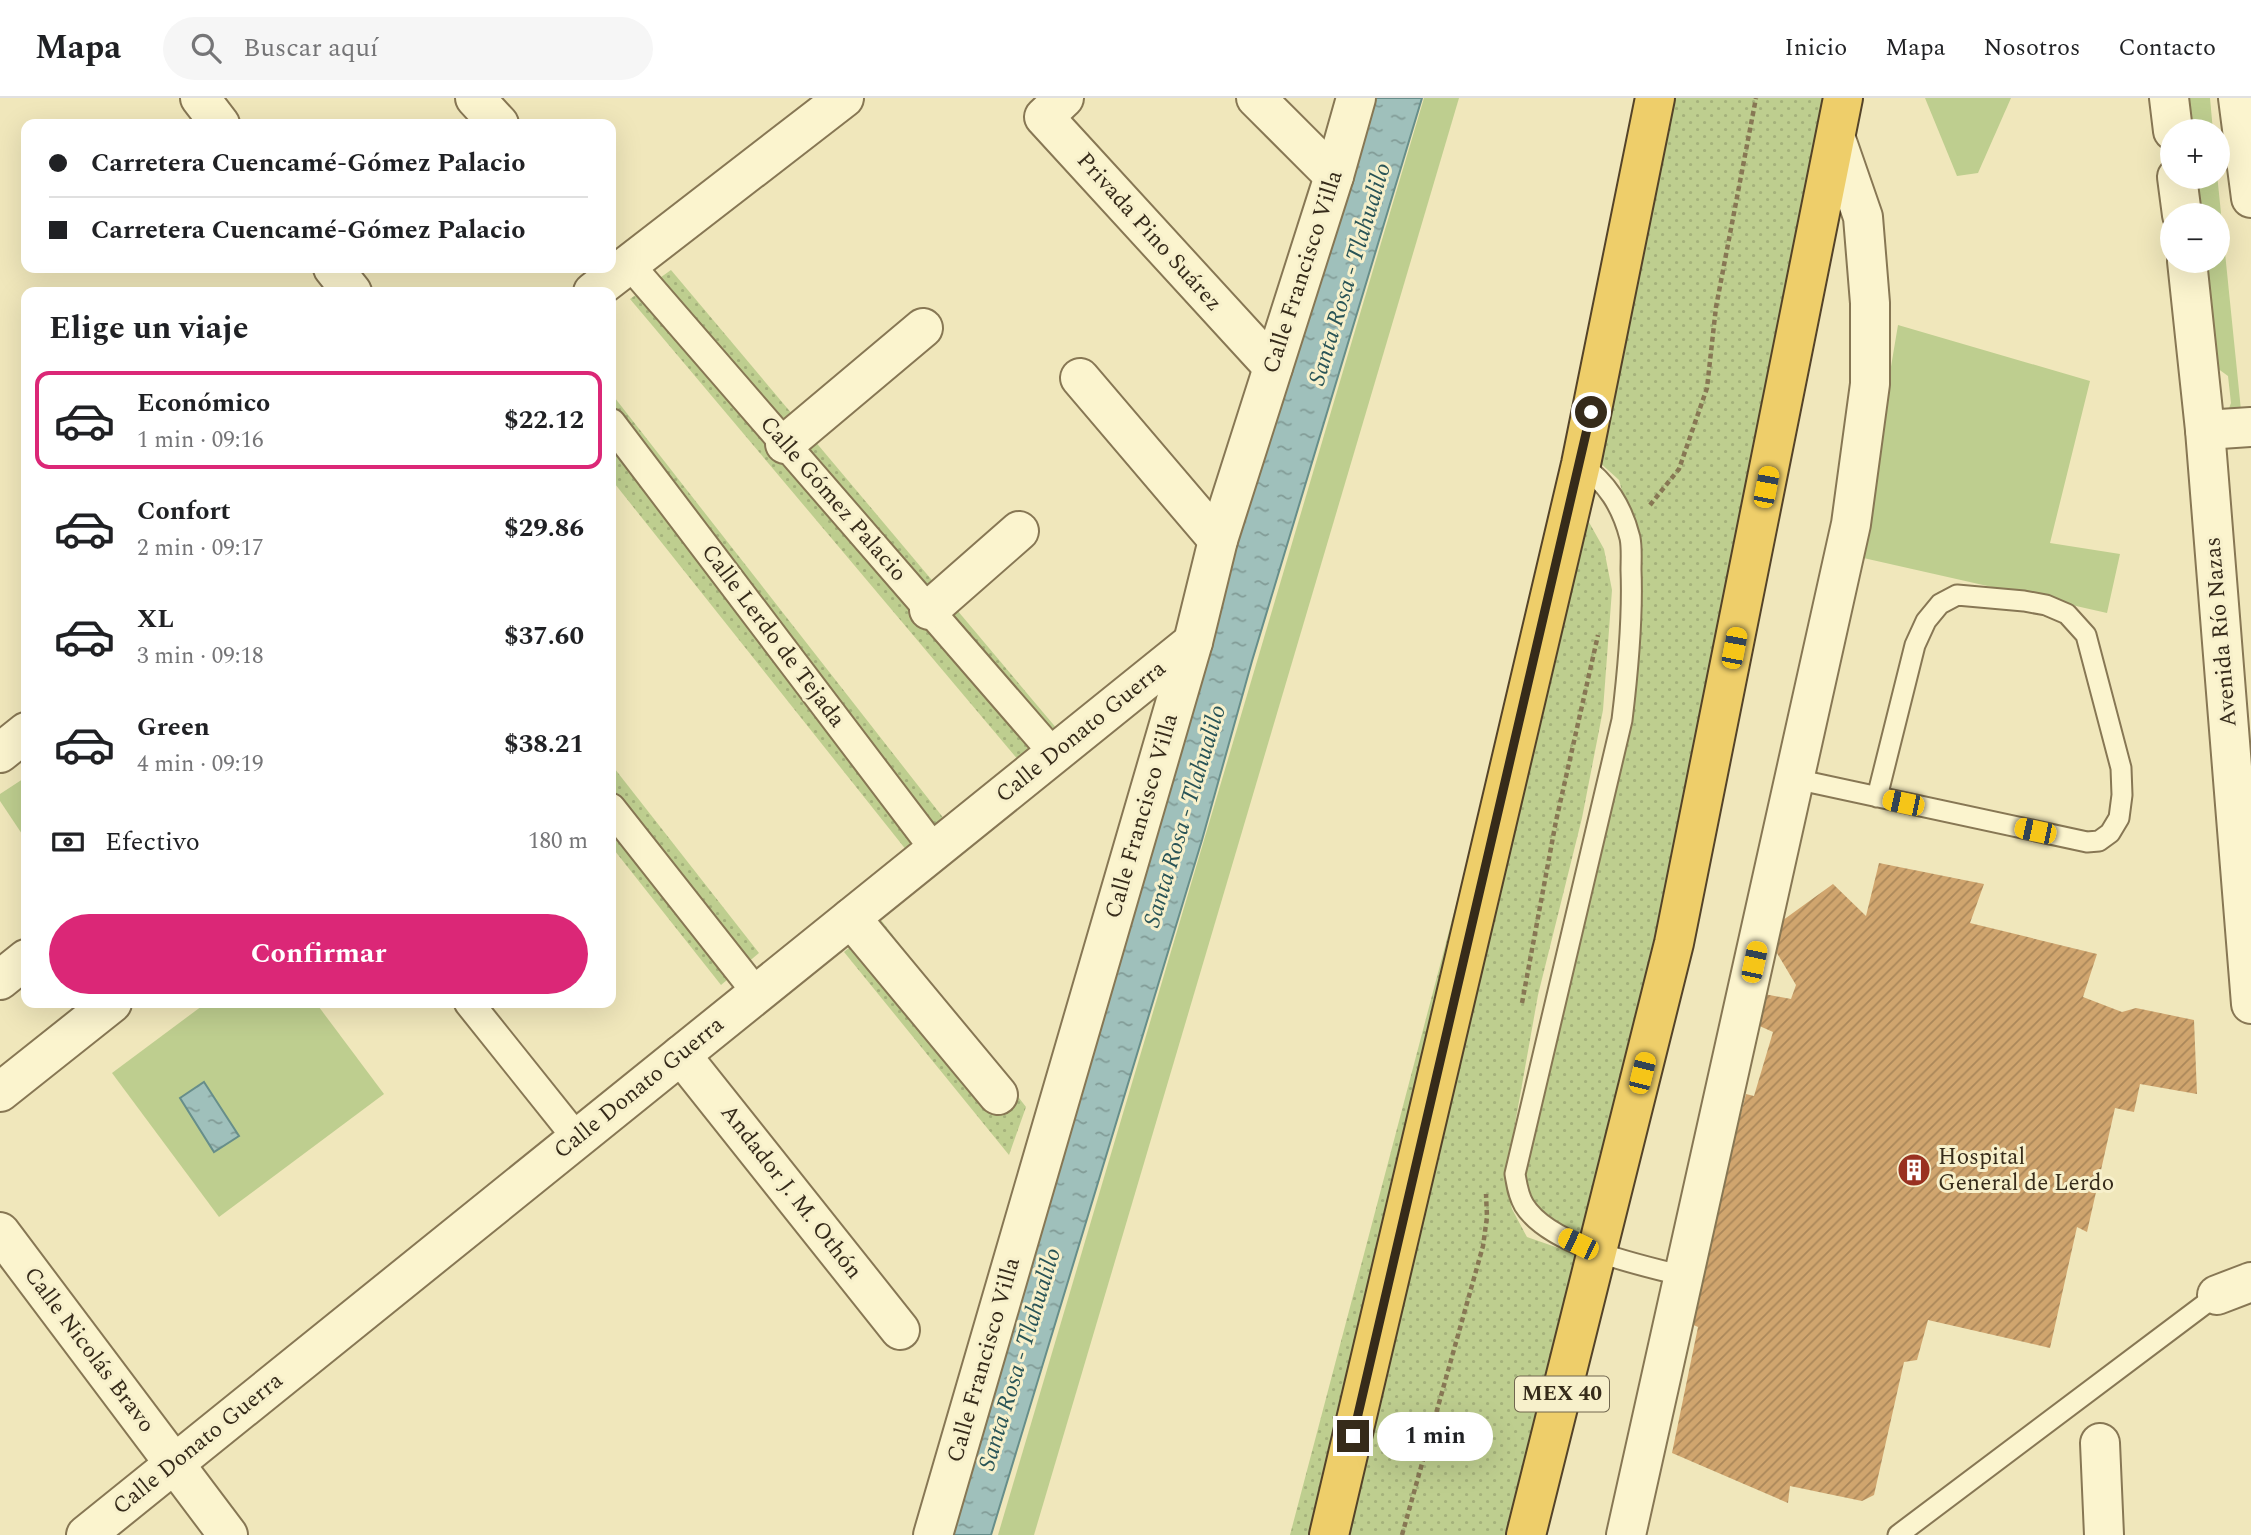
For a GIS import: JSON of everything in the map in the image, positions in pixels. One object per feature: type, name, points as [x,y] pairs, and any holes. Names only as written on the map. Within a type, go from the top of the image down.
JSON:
[{"type":"highway","points":[[1329,1535],[1581,464],[1655,98]]},
{"type":"highway","name":"MEX 40","points":[[1526,1535],[1674,943],[1843,98]]},
{"type":"street","points":[[200,98],[216,119]]},
{"type":"street","points":[[475,98],[494,119]]},
{"type":"street","points":[[620,254],[844,98]]},
{"type":"street","name":"Privada Pino Suárez","points":[[1064,98],[1044,117],[1273,368]]},
{"type":"street","points":[[1256,98],[1334,176]]},
{"type":"street","name":"Calle Francisco Villa","points":[[933,1535],[1193,642],[1218,540],[1334,176],[1356,98]]},
{"type":"street","points":[[2169,98],[2172,119]]},
{"type":"street","points":[[2238,98],[2251,198]]},
{"type":"street","points":[[1626,1535],[1851,524],[1870,384],[1870,303],[1863,217],[1836,139]]},
{"type":"street","name":"Calle Gómez Palacio","points":[[620,254],[1054,754]]},
{"type":"street","points":[[337,273],[348,287]]},
{"type":"street","name":"Avenida Río Nazas","points":[[2188,273],[2205,430],[2251,1003]]},
{"type":"street","points":[[785,444],[923,328]]},
{"type":"street","points":[[1080,378],[1218,540]]},
{"type":"street","points":[[2205,430],[2251,427]]},
{"type":"street","name":"Calle Lerdo de Tejada","points":[[616,430],[935,850]]},
{"type":"street","points":[[929,610],[1019,531]]},
{"type":"street","name":"Calle Donato Guerra","points":[[86,1535],[1193,642]]},
{"type":"street","points":[[0,753],[21,736]]},
{"type":"street","points":[[616,814],[757,993]]},
{"type":"street","points":[[851,918],[998,1096]]},
{"type":"street","points":[[0,980],[21,963]]},
{"type":"street","points":[[0,1092],[106,1008]]},
{"type":"street","points":[[474,1008],[577,1138]]},
{"type":"street","name":"Andador J. M. Othón","points":[[681,1055],[900,1330]]},
{"type":"street","name":"Calle Nicolás Bravo","points":[[0,1232],[228,1535]]},
{"type":"street","points":[[2100,1443],[2105,1535]]},
{"type":"lane","points":[[1581,464],[1600,478],[1613,496],[1630,538],[1630,624],[1622,720],[1515,1174],[1517,1189],[1524,1206],[1559,1235],[1598,1254],[1684,1276]]},
{"type":"lane","points":[[1795,779],[1877,797],[2087,842],[2099,841],[2110,833],[2119,818],[2121,768],[2086,635],[2067,614],[2046,605],[1957,596],[1940,604],[1926,621],[1915,645],[1877,797]]},
{"type":"lane","points":[[1898,1535],[2234,1289]]},
{"type":"path","points":[[1628,534],[1679,469],[1707,388],[1716,306],[1756,98]]},
{"type":"green space","points":[[1424,98],[1459,98],[1034,1535],[998,1535]]},
{"type":"green space","points":[[1646,98],[1838,98],[1803,275],[1588,1247],[1553,1226],[1529,1197],[1524,1172],[1637,680],[1637,546],[1619,480],[1576,441]]},
{"type":"green space","points":[[1925,98],[2011,98],[1978,173],[1957,176]]},
{"type":"green space","points":[[2185,98],[2210,98],[2212,119],[2188,119]]},
{"type":"green space","points":[[2194,189],[2219,189],[2220,203],[2194,203]]},
{"type":"green space","points":[[671,270],[1063,736],[1025,768],[630,299]]},
{"type":"green space","points":[[2195,273],[2227,273],[2242,420],[2225,419],[2231,403],[2228,376],[2206,360]]},
{"type":"green space","points":[[1898,325],[2090,381],[2050,543],[2120,554],[2107,613],[1859,557]]},
{"type":"green space","points":[[616,399],[945,820],[907,851],[616,485]]},
{"type":"green space","points":[[1567,483],[1604,549],[1612,590],[1603,710],[1582,818],[1538,995],[1505,1180],[1512,1209],[1527,1237],[1590,1259],[1519,1535],[1290,1535]]},
{"type":"green space","points":[[616,770],[759,953],[721,985],[616,852]]},
{"type":"green space","points":[[21,780],[21,832],[0,801],[0,794]]},
{"type":"green space","points":[[881,920],[1026,1107],[1009,1155],[844,952]]},
{"type":"green space","points":[[199,1008],[320,1008],[384,1094],[219,1217],[112,1073]]},
{"type":"water","name":"Santa Rosa - Tlahualilo","points":[[1364,98],[1422,98],[1252,661],[1202,840],[991,1535],[940,1535]]},
{"type":"water","points":[[204,1082],[239,1136],[214,1152],[180,1098]]},
{"type":"building","name":"Hospital General de Lerdo","points":[[1879,863],[1984,884],[1970,923],[2097,954],[2083,997],[2122,1012],[2136,1008],[2194,1020],[2197,1094],[2140,1084],[2134,1112],[2115,1108],[2087,1232],[2077,1227],[2050,1348],[1928,1320],[1917,1360],[1904,1362],[1874,1495],[1862,1501],[1790,1486],[1788,1503],[1672,1453],[1698,1327],[1687,1322],[1746,1094],[1754,1096],[1773,1032],[1755,1024],[1764,994],[1791,999],[1796,985],[1765,933],[1833,884],[1866,916]]},
{"type":"place","name":"Hospital General de Lerdo","points":[[1914,1170]]},
{"type":"route","points":[[1353,1436],[1591,412]]}]
